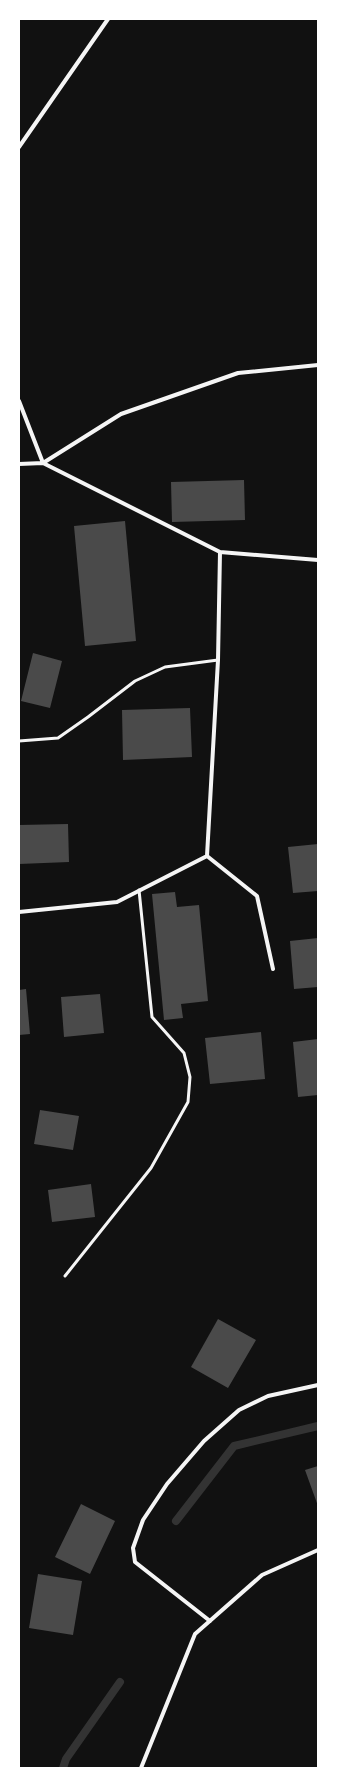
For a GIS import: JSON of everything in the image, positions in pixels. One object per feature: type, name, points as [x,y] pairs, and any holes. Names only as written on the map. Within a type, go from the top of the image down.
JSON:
[{"type":"street","points":[[19,147],[108,19]]},
{"type":"street","points":[[43,463],[121,414],[238,373],[318,365]]},
{"type":"street","points":[[19,401],[43,463]]},
{"type":"street","points":[[19,464],[43,463],[220,552],[318,560]]},
{"type":"street","points":[[207,856],[218,660],[220,552]]},
{"type":"street","points":[[19,912],[116,902],[207,856]]},
{"type":"street","points":[[207,856],[257,896],[274,969]]},
{"type":"street","points":[[210,1621],[134,1562],[133,1548],[143,1520],[167,1484],[204,1441],[239,1410],[268,1396],[318,1385]]},
{"type":"street","points":[[141,1768],[195,1634],[262,1575],[318,1550]]},
{"type":"lane","points":[[19,742],[58,738],[88,717],[135,680],[165,666],[218,660]]},
{"type":"lane","points":[[65,1276],[151,1168],[188,1102],[190,1077],[184,1053],[152,1017],[139,890]]},
{"type":"building","points":[[244,480],[245,520],[172,522],[171,482]]},
{"type":"building","points":[[125,521],[136,641],[85,646],[74,526]]},
{"type":"building","points":[[33,653],[62,661],[50,708],[21,701]]},
{"type":"building","points":[[190,708],[192,757],[123,760],[122,710]]},
{"type":"building","points":[[68,824],[69,862],[19,864],[19,825]]},
{"type":"building","points":[[318,844],[318,891],[293,893],[288,847]]},
{"type":"building","points":[[175,892],[177,907],[199,905],[208,1001],[181,1004],[183,1018],[164,1020],[152,894]]},
{"type":"building","points":[[318,938],[318,987],[294,989],[290,941]]},
{"type":"building","points":[[26,989],[30,1034],[19,1035],[19,990]]},
{"type":"building","points":[[100,994],[104,1033],[64,1037],[61,997]]},
{"type":"building","points":[[261,1032],[265,1079],[210,1084],[205,1038]]},
{"type":"building","points":[[318,1039],[318,1095],[298,1097],[293,1042]]},
{"type":"building","points":[[40,1110],[79,1116],[73,1150],[34,1144]]},
{"type":"building","points":[[91,1184],[95,1217],[52,1222],[48,1190]]},
{"type":"building","points":[[218,1319],[256,1340],[228,1388],[191,1367]]},
{"type":"building","points":[[318,1466],[318,1506],[305,1470]]},
{"type":"building","points":[[81,1504],[115,1521],[90,1574],[55,1557]]},
{"type":"building","points":[[38,1574],[82,1581],[73,1635],[29,1628]]},
{"type":"waterway","points":[[176,1521],[234,1446],[318,1426]]},
{"type":"waterway","points":[[63,1768],[66,1759],[120,1682]]}]
